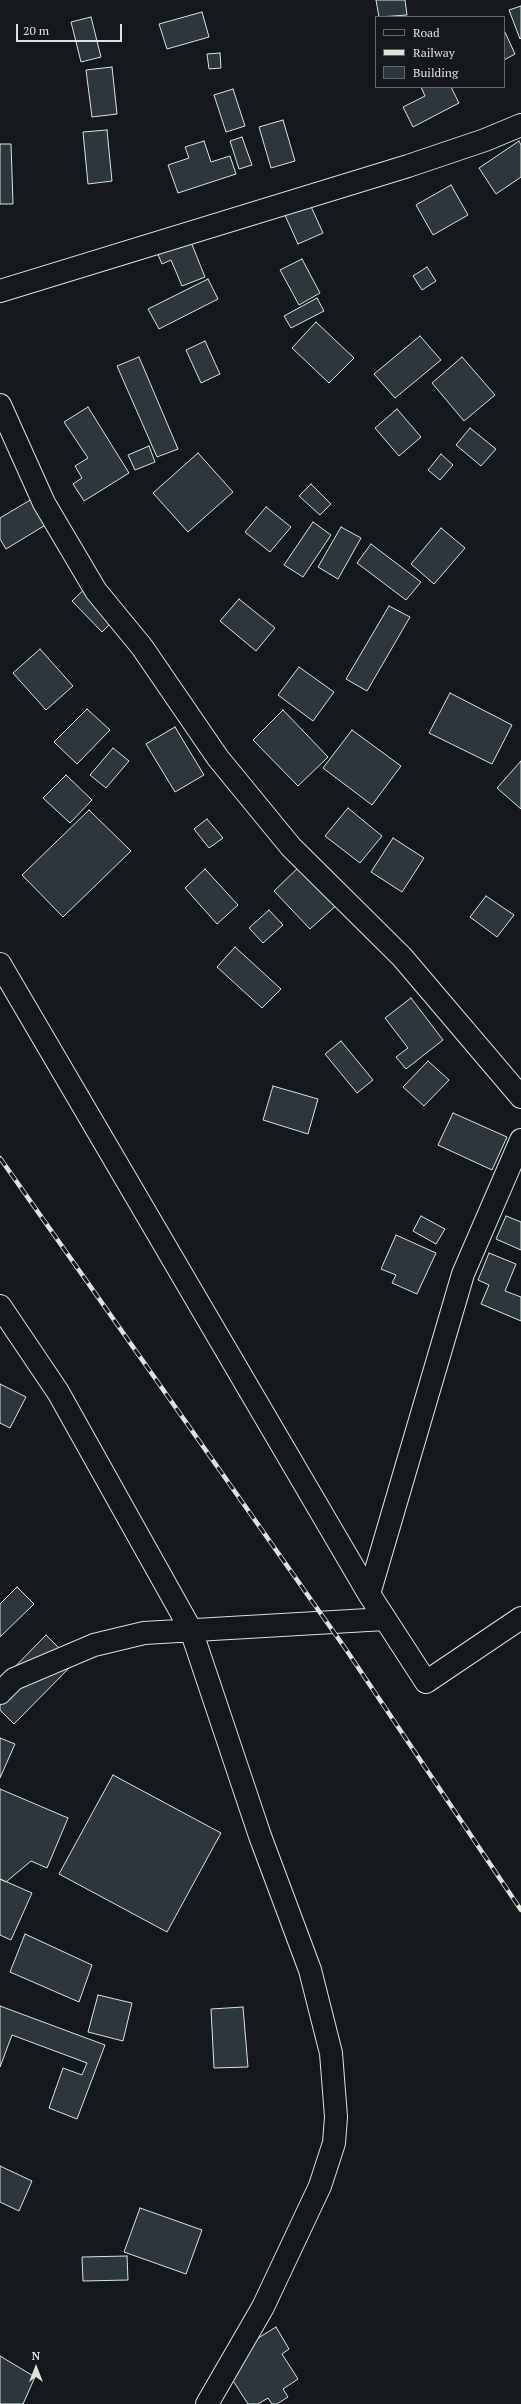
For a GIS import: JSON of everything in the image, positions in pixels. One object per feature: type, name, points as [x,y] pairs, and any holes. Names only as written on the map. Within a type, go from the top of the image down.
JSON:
[{"type":"street","points":[[0,291],[408,166],[485,140],[521,124]]},
{"type":"street","points":[[0,405],[44,503],[96,592],[142,647],[218,758],[290,847],[398,952],[521,1097]]},
{"type":"street","points":[[0,964],[369,1594],[426,1682],[521,1618]]},
{"type":"street","points":[[369,1594],[461,1281],[521,1140]]},
{"type":"street","points":[[0,1306],[58,1392],[191,1630],[260,1836],[310,1970],[331,2053],[336,2117],[334,2143],[320,2186],[263,2307],[207,2404]]},
{"type":"street","points":[[0,1693],[14,1679],[94,1645],[144,1633],[385,1619]]},
{"type":"building","points":[[376,0],[405,0],[407,15],[379,16]]},
{"type":"building","points":[[521,6],[521,38],[520,39],[509,10]]},
{"type":"building","points":[[202,12],[209,37],[167,49],[159,24]]},
{"type":"building","points":[[91,17],[101,57],[81,62],[71,22]]},
{"type":"building","points":[[505,32],[515,54],[505,59]]},
{"type":"building","points":[[220,53],[221,68],[209,69],[207,54]]},
{"type":"building","points":[[112,67],[117,114],[92,117],[86,70]]},
{"type":"building","points":[[421,88],[452,88],[459,103],[413,127],[403,107],[425,96]]},
{"type":"building","points":[[233,89],[245,126],[226,132],[214,95]]},
{"type":"building","points":[[283,120],[295,161],[271,168],[259,127]]},
{"type":"building","points":[[107,130],[112,181],[88,184],[83,132]]},
{"type":"building","points":[[242,137],[252,165],[239,169],[230,141]]},
{"type":"building","points":[[204,141],[211,162],[230,156],[236,174],[178,193],[168,165],[189,158],[185,147]]},
{"type":"building","points":[[519,141],[521,145],[521,177],[496,194],[479,168]]},
{"type":"building","points":[[0,144],[11,144],[13,204],[0,204]]},
{"type":"building","points":[[451,185],[468,215],[433,235],[416,205]]},
{"type":"building","points":[[304,191],[323,233],[298,244],[279,202]]},
{"type":"building","points":[[187,232],[205,277],[182,286],[171,260],[162,264],[154,245]]},
{"type":"building","points":[[302,259],[320,293],[299,305],[280,270]]},
{"type":"building","points":[[427,267],[436,281],[422,290],[413,276]]},
{"type":"building","points":[[208,279],[218,299],[159,329],[148,309]]},
{"type":"building","points":[[317,298],[324,311],[291,328],[284,316]]},
{"type":"building","points":[[316,322],[354,358],[329,383],[292,348]]},
{"type":"building","points":[[420,336],[441,360],[395,398],[374,374]]},
{"type":"building","points":[[205,341],[220,374],[201,383],[186,350]]},
{"type":"building","points":[[139,357],[178,449],[157,457],[117,366]]},
{"type":"building","points":[[462,357],[495,395],[464,421],[432,383]]},
{"type":"building","points":[[88,407],[129,473],[84,501],[73,484],[82,478],[75,466],[88,458],[64,422]]},
{"type":"building","points":[[397,409],[421,437],[399,456],[375,428]]},
{"type":"building","points":[[470,428],[496,449],[481,466],[456,445]]},
{"type":"building","points":[[149,446],[155,462],[135,470],[128,455]]},
{"type":"building","points":[[198,453],[233,492],[188,532],[153,493]]},
{"type":"building","points":[[441,454],[453,465],[440,480],[428,470]]},
{"type":"building","points":[[311,484],[331,504],[320,515],[299,496]]},
{"type":"building","points":[[37,496],[52,521],[6,549],[0,539],[0,518]]},
{"type":"building","points":[[266,507],[291,527],[270,552],[245,532]]},
{"type":"building","points":[[313,522],[331,535],[303,577],[284,565]]},
{"type":"building","points":[[341,527],[361,538],[338,579],[318,567]]},
{"type":"building","points":[[441,528],[465,548],[434,584],[411,564]]},
{"type":"building","points":[[371,544],[421,582],[406,600],[357,563]]},
{"type":"building","points":[[92,582],[123,611],[102,632],[72,601]]},
{"type":"building","points":[[239,599],[275,628],[256,651],[220,621]]},
{"type":"building","points":[[389,606],[410,617],[367,691],[346,679]]},
{"type":"building","points":[[40,649],[73,686],[46,710],[13,673]]},
{"type":"building","points":[[299,667],[334,692],[313,721],[278,695]]},
{"type":"building","points":[[450,693],[512,725],[492,764],[429,733]]},
{"type":"building","points":[[87,709],[110,730],[77,764],[54,742]]},
{"type":"building","points":[[283,710],[328,757],[298,786],[253,740]]},
{"type":"building","points":[[175,727],[204,775],[175,792],[146,744]]},
{"type":"building","points":[[352,730],[401,766],[372,805],[323,768]]},
{"type":"building","points":[[113,748],[129,761],[106,788],[90,775]]},
{"type":"building","points":[[521,761],[521,809],[497,788]]},
{"type":"building","points":[[66,775],[92,800],[70,823],[43,798]]},
{"type":"building","points":[[348,808],[382,836],[360,863],[325,836]]},
{"type":"building","points":[[89,810],[131,851],[63,917],[22,875]]},
{"type":"building","points":[[207,819],[223,838],[209,848],[194,829]]},
{"type":"building","points":[[393,838],[424,858],[402,892],[371,872]]},
{"type":"building","points":[[302,864],[339,903],[310,929],[274,891]]},
{"type":"building","points":[[205,869],[238,905],[217,924],[185,888]]},
{"type":"building","points":[[486,896],[514,915],[497,937],[470,917]]},
{"type":"building","points":[[269,910],[283,925],[263,943],[249,928]]},
{"type":"building","points":[[235,947],[281,989],[262,1008],[217,967]]},
{"type":"building","points":[[411,998],[443,1040],[406,1069],[396,1057],[408,1048],[385,1018]]},
{"type":"building","points":[[341,1041],[373,1080],[357,1093],[325,1054]]},
{"type":"building","points":[[428,1061],[449,1080],[424,1106],[403,1087]]},
{"type":"building","points":[[273,1086],[318,1099],[308,1134],[263,1120]]},
{"type":"building","points":[[453,1113],[507,1137],[492,1170],[438,1145]]},
{"type":"building","points":[[421,1216],[445,1229],[436,1244],[413,1231]]},
{"type":"building","points":[[506,1216],[521,1222],[521,1250],[496,1239]]},
{"type":"building","points":[[396,1235],[436,1253],[417,1294],[392,1283],[396,1275],[381,1269]]},
{"type":"building","points":[[489,1253],[516,1264],[505,1291],[521,1297],[521,1321],[481,1304],[489,1285],[478,1280]]},
{"type":"building","points":[[0,1384],[26,1397],[10,1428],[0,1423]]},
{"type":"building","points":[[17,1587],[34,1604],[0,1637],[0,1604]]},
{"type":"building","points":[[46,1635],[74,1663],[14,1724],[0,1710],[0,1682]]},
{"type":"building","points":[[0,1738],[15,1744],[0,1778]]},
{"type":"building","points":[[113,1775],[221,1833],[167,1932],[59,1874]]},
{"type":"building","points":[[0,1789],[68,1818],[47,1868],[31,1861],[6,1882],[0,1879]]},
{"type":"building","points":[[0,1879],[32,1893],[11,1940],[0,1935]]},
{"type":"building","points":[[25,1934],[92,1965],[79,2002],[10,1972]]},
{"type":"building","points":[[98,1995],[132,2003],[123,2041],[88,2032]]},
{"type":"building","points":[[0,2006],[105,2045],[77,2119],[49,2108],[63,2068],[82,2075],[87,2063],[12,2035],[0,2067]]},
{"type":"building","points":[[243,2007],[248,2067],[214,2068],[211,2009]]},
{"type":"building","points":[[0,2166],[32,2181],[19,2211],[0,2202]]},
{"type":"building","points":[[140,2208],[202,2230],[186,2274],[124,2252]]},
{"type":"building","points":[[127,2256],[128,2280],[83,2281],[82,2257]]},
{"type":"building","points":[[276,2327],[289,2349],[282,2354],[298,2379],[283,2389],[288,2397],[277,2404],[272,2404],[268,2398],[258,2404],[248,2404],[230,2376],[226,2358]]},
{"type":"building","points":[[0,2356],[35,2377],[23,2404],[0,2404]]},
{"type":"railway","points":[[0,1158],[345,1648],[521,1910]]}]
